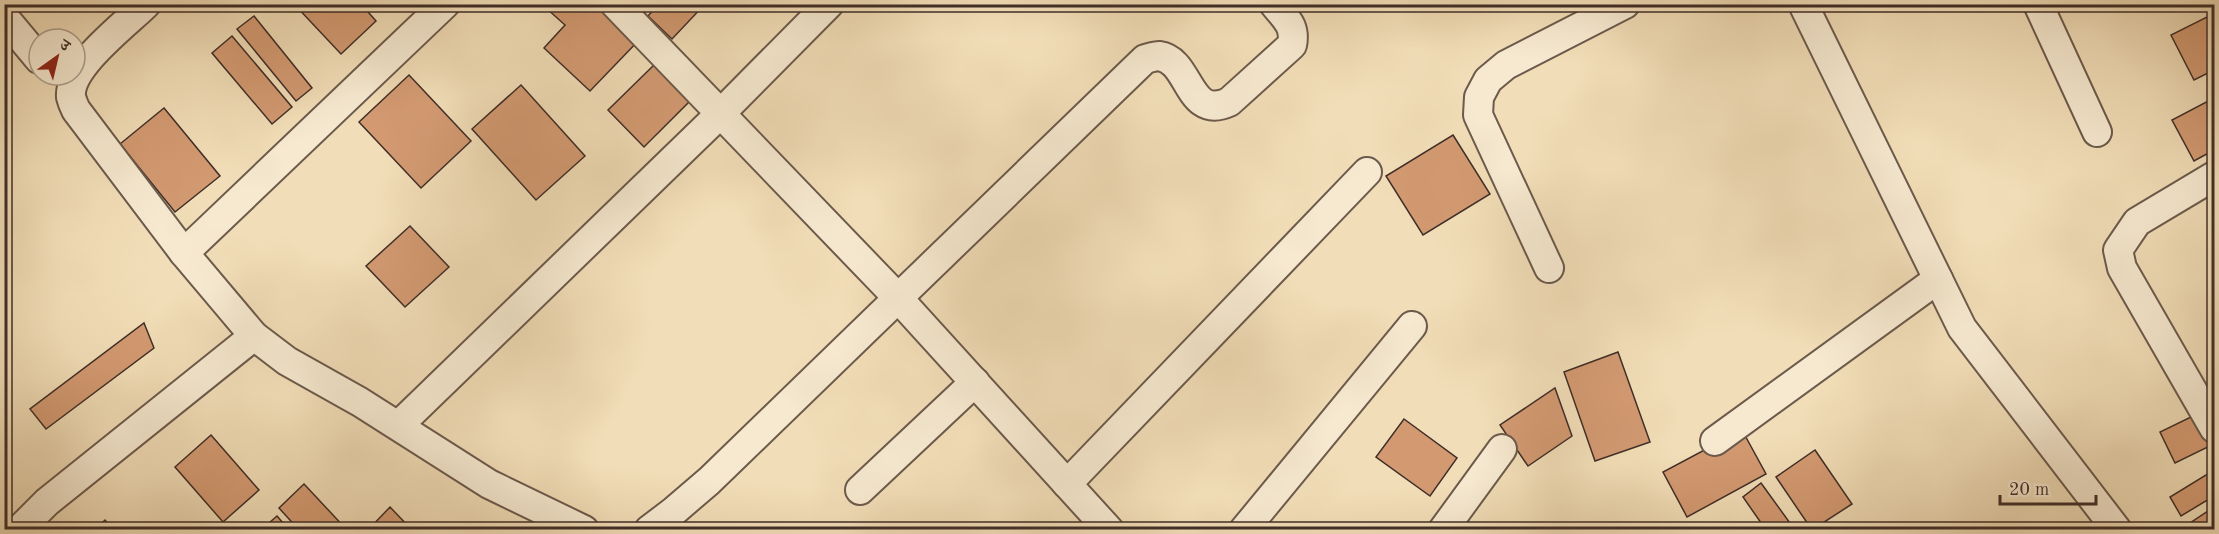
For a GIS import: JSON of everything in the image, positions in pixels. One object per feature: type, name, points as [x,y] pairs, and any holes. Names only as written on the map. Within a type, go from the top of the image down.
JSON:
[{"type":"street","points":[[71,97],[73,84],[80,69],[146,4]]},
{"type":"street","points":[[184,253],[445,4]]},
{"type":"street","points":[[615,4],[898,298],[1109,530]]},
{"type":"street","points":[[399,425],[720,114],[828,4]]},
{"type":"street","points":[[649,530],[709,481],[1145,59],[1159,56],[1172,63],[1197,97],[1206,105],[1218,106],[1229,102],[1292,45],[1294,35],[1290,24],[1274,4]]},
{"type":"street","points":[[1549,268],[1478,115],[1479,98],[1488,80],[1506,65],[1625,4]]},
{"type":"street","points":[[1803,4],[1962,328],[2117,530]]},
{"type":"street","points":[[2048,8],[2097,132]]},
{"type":"street","points":[[4,18],[27,45]]},
{"type":"street","points":[[63,87],[71,97],[76,110],[184,253],[254,336],[287,361],[399,425],[489,484],[584,530]]},
{"type":"street","points":[[1067,484],[1367,172]]},
{"type":"street","points":[[2214,176],[2137,222],[2118,250],[2122,268],[2214,428]]},
{"type":"street","points":[[1715,441],[1938,279]]},
{"type":"street","points":[[1244,530],[1412,326]]},
{"type":"street","points":[[19,530],[47,502],[254,336]]},
{"type":"street","points":[[860,489],[975,382]]},
{"type":"street","points":[[1443,530],[1502,449]]},
{"type":"building","points":[[294,4],[361,4],[376,21],[341,54]]},
{"type":"building","points":[[549,4],[603,4],[640,39],[590,91],[544,48],[565,25],[546,8]]},
{"type":"building","points":[[659,4],[705,4],[672,39],[648,16]]},
{"type":"building","points":[[254,16],[312,88],[296,101],[237,29]]},
{"type":"building","points":[[2209,16],[2214,26],[2214,70],[2194,80],[2171,35]]},
{"type":"building","points":[[232,36],[292,107],[272,124],[212,53]]},
{"type":"building","points":[[656,63],[692,99],[644,147],[608,110]]},
{"type":"building","points":[[409,75],[471,141],[421,188],[359,122]]},
{"type":"building","points":[[521,85],[585,156],[536,200],[472,129]]},
{"type":"building","points":[[2214,98],[2214,150],[2194,161],[2172,120]]},
{"type":"building","points":[[164,108],[220,176],[175,212],[120,144]]},
{"type":"building","points":[[1453,135],[1490,194],[1423,235],[1386,176]]},
{"type":"building","points":[[410,226],[449,267],[405,307],[366,266]]},
{"type":"building","points":[[144,323],[154,348],[46,429],[30,409]]},
{"type":"building","points":[[1618,352],[1650,442],[1595,461],[1564,372]]},
{"type":"building","points":[[1555,388],[1572,436],[1528,466],[1500,425]]},
{"type":"building","points":[[2197,414],[2212,445],[2175,463],[2160,432]]},
{"type":"building","points":[[1404,419],[1457,458],[1430,496],[1376,457]]},
{"type":"building","points":[[1742,430],[1766,474],[1687,517],[1663,472]]},
{"type":"building","points":[[211,435],[259,490],[223,522],[175,467]]},
{"type":"building","points":[[1815,450],[1852,504],[1812,530],[1776,477]]},
{"type":"building","points":[[2214,470],[2214,496],[2181,516],[2170,497]]},
{"type":"building","points":[[1761,483],[1795,530],[1766,530],[1743,497]]},
{"type":"building","points":[[304,484],[347,530],[299,530],[279,508]]},
{"type":"building","points":[[390,507],[412,530],[368,530]]},
{"type":"building","points":[[2214,507],[2214,530],[2190,530],[2187,525]]},
{"type":"building","points":[[277,516],[289,530],[261,530]]},
{"type":"building","points":[[105,520],[113,530],[94,530]]}]
